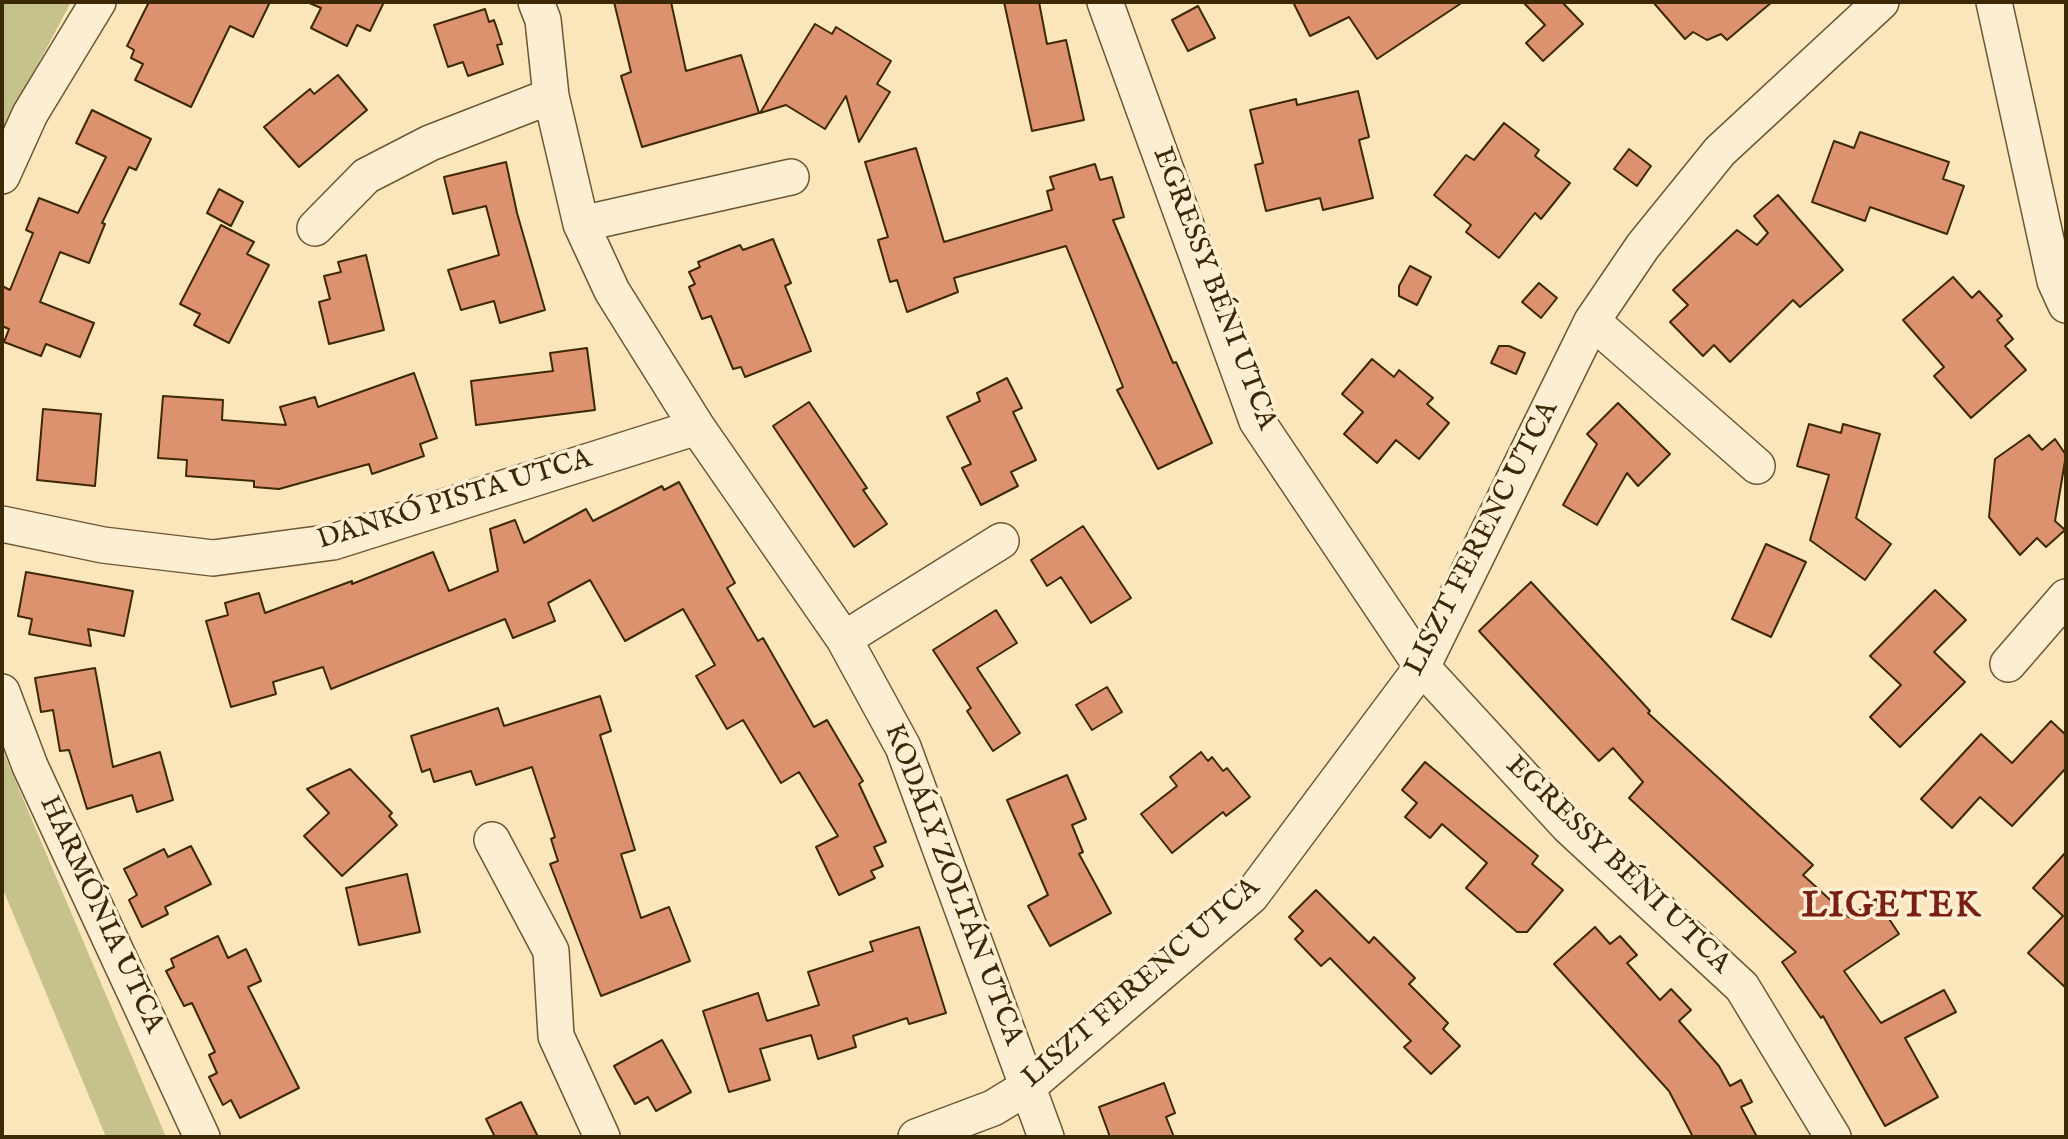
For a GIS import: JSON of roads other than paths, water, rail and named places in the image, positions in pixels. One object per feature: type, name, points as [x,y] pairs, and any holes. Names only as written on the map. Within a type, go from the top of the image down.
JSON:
[{"type":"street","points":[[2,176],[30,114],[98,2]]},
{"type":"street","name":"KODÁLY ZOLTÁN UTCA","points":[[536,2],[542,20],[551,96],[581,224],[612,291],[696,427],[844,639],[903,747],[1046,1137]]},
{"type":"street","name":"EGRESSY BÉNI UTCA","points":[[1105,2],[1257,421],[1422,667],[1567,825],[1742,987],[1833,1137]]},
{"type":"street","name":"LISZT FERENC UTCA","points":[[916,1137],[993,1108],[1029,1086],[1251,896],[1422,667],[1592,321],[1643,246],[1720,151],[1881,2]]},
{"type":"street","points":[[1994,2],[2055,281],[2066,305]]},
{"type":"street","points":[[316,228],[366,176],[430,143],[551,96]]},
{"type":"street","points":[[581,224],[791,177]]},
{"type":"street","points":[[1592,321],[1757,466]]},
{"type":"street","name":"DANKÓ PISTA UTCA","points":[[2,524],[103,545],[213,558],[333,542],[696,427]]},
{"type":"street","points":[[844,639],[1001,541]]},
{"type":"street","points":[[2008,664],[2066,597]]},
{"type":"street","name":"HARMÓNIA UTCA","points":[[2,692],[30,766],[202,1137]]},
{"type":"street","points":[[492,840],[551,951],[556,1037],[602,1137]]},
{"type":"district","name":"LIGETEK","points":[[1892,909]]}]
